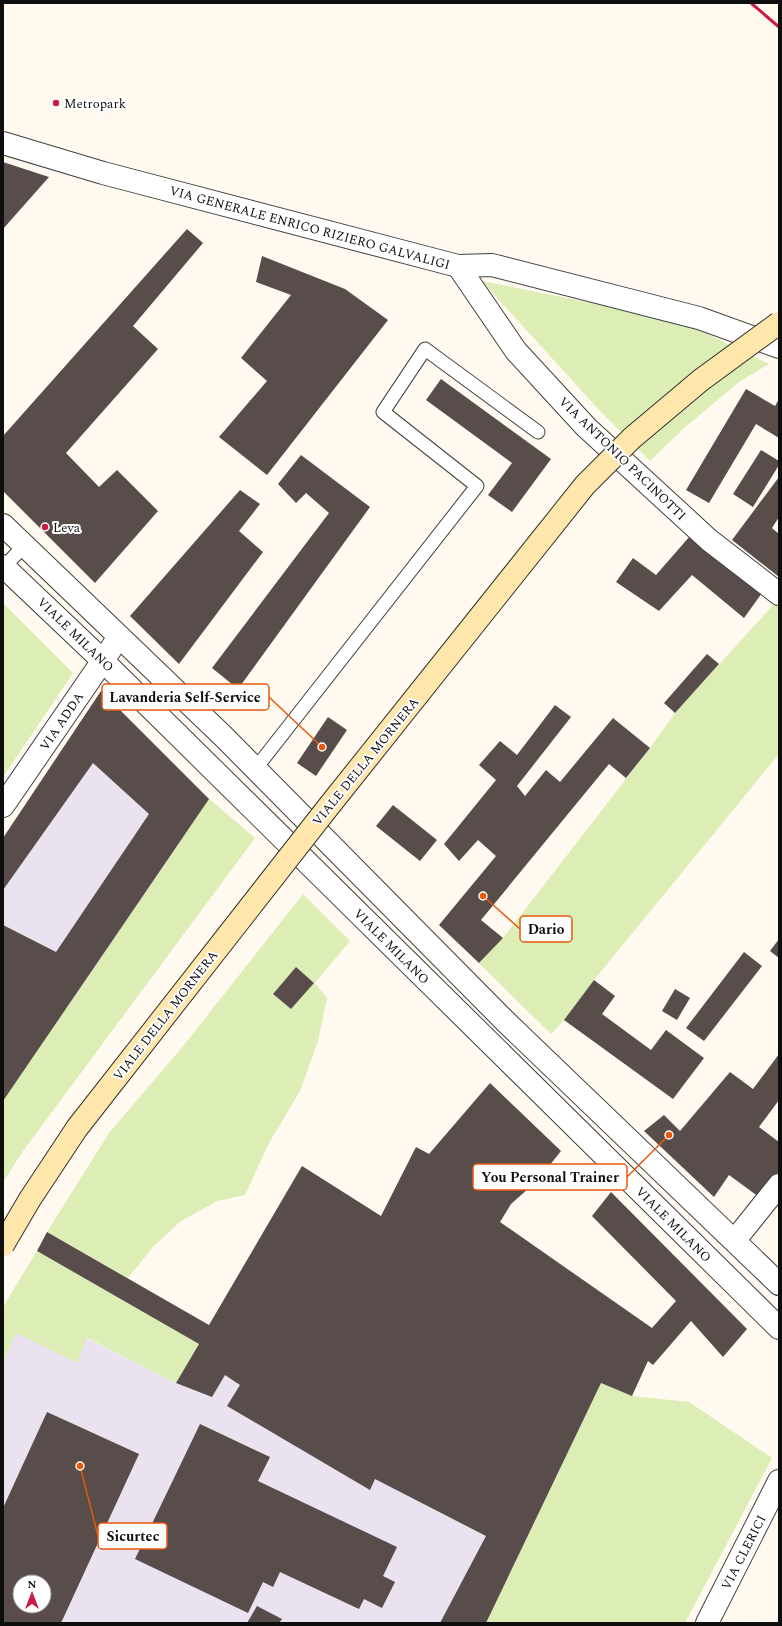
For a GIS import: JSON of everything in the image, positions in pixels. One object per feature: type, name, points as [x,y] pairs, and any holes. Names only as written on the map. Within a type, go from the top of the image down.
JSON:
[{"type":"main road","name":"VIALE DELLA MORNERA","points":[[3,1245],[30,1199],[77,1128],[329,806],[585,485],[632,438],[701,380],[779,323]]},
{"type":"street","name":"VIA GENERALE ENRICO RIZIERO GALVALIGI","points":[[3,144],[102,173],[458,266],[492,265],[699,318],[779,347]]},
{"type":"street","name":"VIA ANTONIO PACINOTTI","points":[[458,266],[516,351],[586,427],[709,540],[779,594]]},
{"type":"street","points":[[3,525],[256,768],[505,1021],[735,1240],[779,1284]]},
{"type":"street","name":"VIALE MILANO","points":[[4,566],[102,660],[779,1328]]},
{"type":"street","name":"VIA ADDA","points":[[3,806],[119,636]]},
{"type":"street","points":[[735,1240],[779,1185]]},
{"type":"street","name":"VIA CLERICI","points":[[707,1623],[779,1481]]},
{"type":"lane","points":[[256,768],[477,486],[382,412],[425,350],[538,432]]},
{"type":"lane","points":[[4,566],[24,546]]},
{"type":"shaded area","points":[[101,691],[209,799],[3,1101],[3,838]]},
{"type":"shaded area","points":[[416,1147],[429,1154],[489,1239],[621,1342],[486,1623],[3,1623],[3,1362],[16,1332],[78,1363],[85,1337],[176,1383],[302,1166],[381,1216]]},
{"type":"green space","points":[[482,281],[662,317],[695,328],[769,364],[740,381],[683,429],[650,461],[598,409]]},
{"type":"green space","points":[[3,603],[73,673],[3,777]]},
{"type":"green space","points":[[775,603],[779,606],[779,754],[594,980],[564,1020],[551,1034],[479,963],[503,938],[650,748],[675,713]]},
{"type":"green space","points":[[209,799],[255,838],[23,1151],[3,1182],[3,1101]]},
{"type":"green space","points":[[303,894],[350,941],[315,983],[327,998],[318,1041],[300,1091],[269,1143],[245,1195],[217,1201],[181,1221],[153,1247],[128,1278],[47,1232],[109,1133],[184,1045]],"holes":[[[296,967],[314,983],[291,1009],[273,994]]]},
{"type":"green space","points":[[37,1251],[199,1344],[176,1383],[86,1337],[78,1363],[16,1333],[3,1362],[3,1307]]},
{"type":"green space","points":[[601,1383],[632,1396],[689,1402],[772,1458],[685,1623],[486,1623]]},
{"type":"building","points":[[3,162],[49,177],[3,229]]},
{"type":"building","points":[[187,229],[203,243],[133,326],[158,349],[66,453],[99,487],[117,470],[158,511],[95,583],[3,491],[3,436]]},
{"type":"building","points":[[262,256],[345,289],[388,320],[267,475],[219,437],[267,381],[241,358],[291,295],[256,282]]},
{"type":"building","points":[[441,379],[551,459],[512,512],[488,495],[512,463],[426,400]]},
{"type":"building","points":[[746,389],[775,406],[779,399],[779,438],[756,424],[709,503],[686,490]]},
{"type":"building","points":[[761,450],[779,461],[779,465],[753,507],[733,494]]},
{"type":"building","points":[[301,455],[370,507],[238,689],[212,668],[329,513],[306,493],[296,503],[278,484]]},
{"type":"building","points":[[779,477],[779,517],[772,528],[779,534],[779,577],[732,540]]},
{"type":"building","points":[[240,490],[260,504],[239,531],[263,552],[179,664],[130,616]]},
{"type":"building","points":[[690,536],[762,593],[744,618],[692,575],[659,611],[616,582],[633,558],[656,575]]},
{"type":"building","points":[[707,654],[719,664],[675,713],[664,703]]},
{"type":"building","points":[[101,691],[209,799],[3,1101],[3,925],[56,952],[149,814],[93,763],[3,890],[3,838]]},
{"type":"building","points":[[555,705],[571,717],[517,786],[525,796],[546,770],[560,782],[613,718],[650,748],[626,778],[609,764],[481,920],[503,938],[479,963],[439,925],[496,856],[478,840],[459,861],[444,844],[496,780],[479,765],[500,741],[517,755]]},
{"type":"building","points":[[328,717],[347,730],[316,776],[297,763]]},
{"type":"building","points":[[393,805],[437,840],[420,861],[376,826]]},
{"type":"building","points":[[779,939],[779,958],[770,951]]},
{"type":"building","points":[[744,952],[762,966],[704,1041],[686,1028]]},
{"type":"building","points":[[296,967],[314,983],[291,1009],[273,994]]},
{"type":"building","points":[[594,980],[615,996],[602,1014],[651,1050],[666,1030],[704,1058],[673,1099],[564,1020]]},
{"type":"building","points":[[675,989],[690,998],[677,1020],[662,1011]]},
{"type":"building","points":[[779,1054],[779,1100],[759,1127],[779,1142],[779,1171],[759,1197],[729,1175],[714,1197],[644,1131],[664,1115],[680,1131],[730,1072],[753,1089]]},
{"type":"building","points":[[490,1083],[561,1151],[538,1180],[511,1204],[500,1222],[652,1328],[676,1301],[592,1216],[611,1192],[747,1329],[723,1357],[691,1321],[653,1365],[648,1361],[632,1396],[601,1383],[486,1623],[440,1623],[486,1536],[375,1479],[370,1490],[227,1406],[240,1385],[225,1375],[212,1397],[176,1383],[199,1344],[37,1251],[47,1232],[209,1325],[302,1166],[381,1216],[416,1147],[429,1154]]},
{"type":"building","points":[[47,1412],[139,1454],[61,1623],[3,1623],[3,1508]]},
{"type":"building","points":[[200,1424],[270,1457],[258,1481],[397,1547],[383,1576],[395,1582],[382,1608],[364,1599],[359,1609],[280,1572],[273,1587],[263,1582],[248,1613],[135,1559]]},
{"type":"building","points":[[257,1606],[282,1619],[279,1623],[247,1623]]},
{"type":"railway","points":[[751,3],[779,27]]},
{"type":"place","name":"Metropark","points":[[56,103]]},
{"type":"place","name":"Leva","points":[[45,527]]},
{"type":"place","name":"Lavanderia Self-Service","points":[[322,747]]},
{"type":"place","name":"Dario","points":[[483,896]]},
{"type":"place","name":"You Personal Trainer","points":[[669,1135]]},
{"type":"place","name":"Sicurtec","points":[[80,1466]]}]
